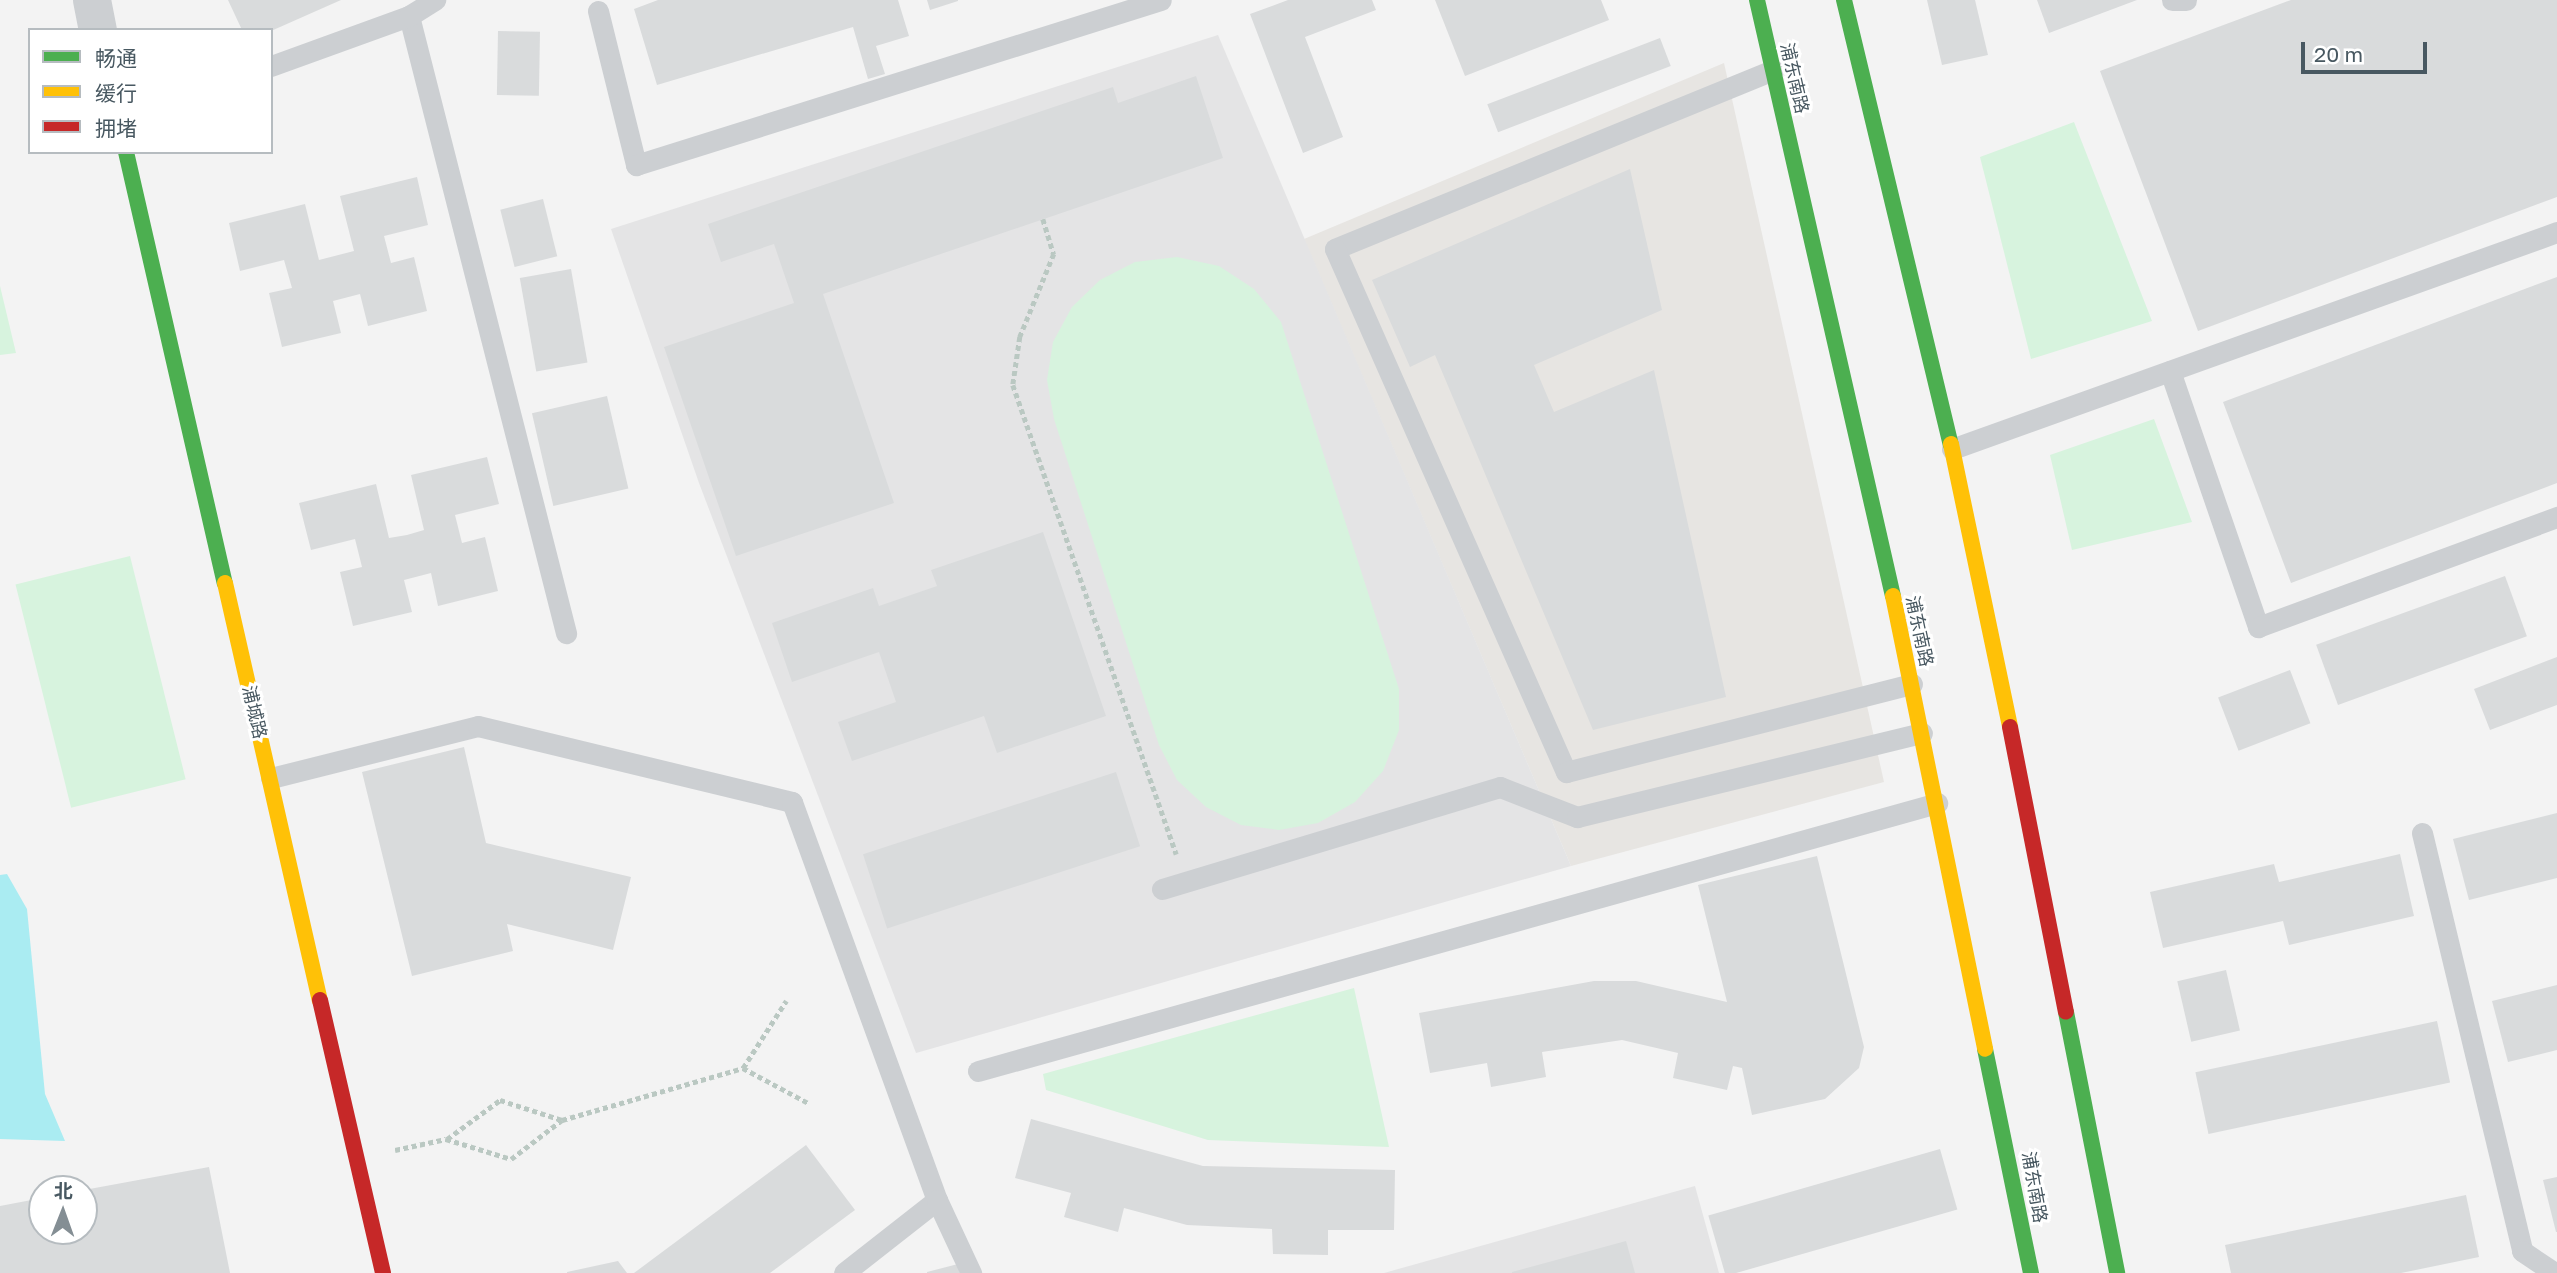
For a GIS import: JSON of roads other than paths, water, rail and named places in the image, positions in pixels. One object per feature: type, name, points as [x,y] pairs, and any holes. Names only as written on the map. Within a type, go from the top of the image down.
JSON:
[{"type":"main road","name":"浦东南路","points":[[1757,0],[1912,684],[2031,1273]]},
{"type":"main road","points":[[1844,0],[1952,449],[2118,1273]]},
{"type":"main road","name":"浦城路","points":[[126,154],[383,1273]]},
{"type":"street","points":[[92,0],[99,28]]},
{"type":"lane","points":[[273,65],[409,16],[435,0]]},
{"type":"lane","points":[[598,12],[636,165],[1161,0]]},
{"type":"lane","points":[[2172,0],[2186,0]]},
{"type":"lane","points":[[409,16],[566,633]]},
{"type":"lane","points":[[1773,70],[1335,249],[1566,772],[1912,684]]},
{"type":"lane","points":[[1952,449],[2557,232]]},
{"type":"lane","points":[[2170,371],[2258,627],[2557,517]]},
{"type":"lane","points":[[271,778],[478,726],[792,802],[937,1200],[971,1273]]},
{"type":"lane","points":[[1162,889],[1500,787],[1577,817],[1922,733]]},
{"type":"lane","points":[[978,1071],[1937,803]]},
{"type":"lane","points":[[2422,833],[2522,1251],[2555,1273]]},
{"type":"lane","points":[[844,1273],[937,1200]]},
{"type":"water","points":[[7,874],[27,909],[45,1094],[65,1141],[0,1139],[0,875]]}]
